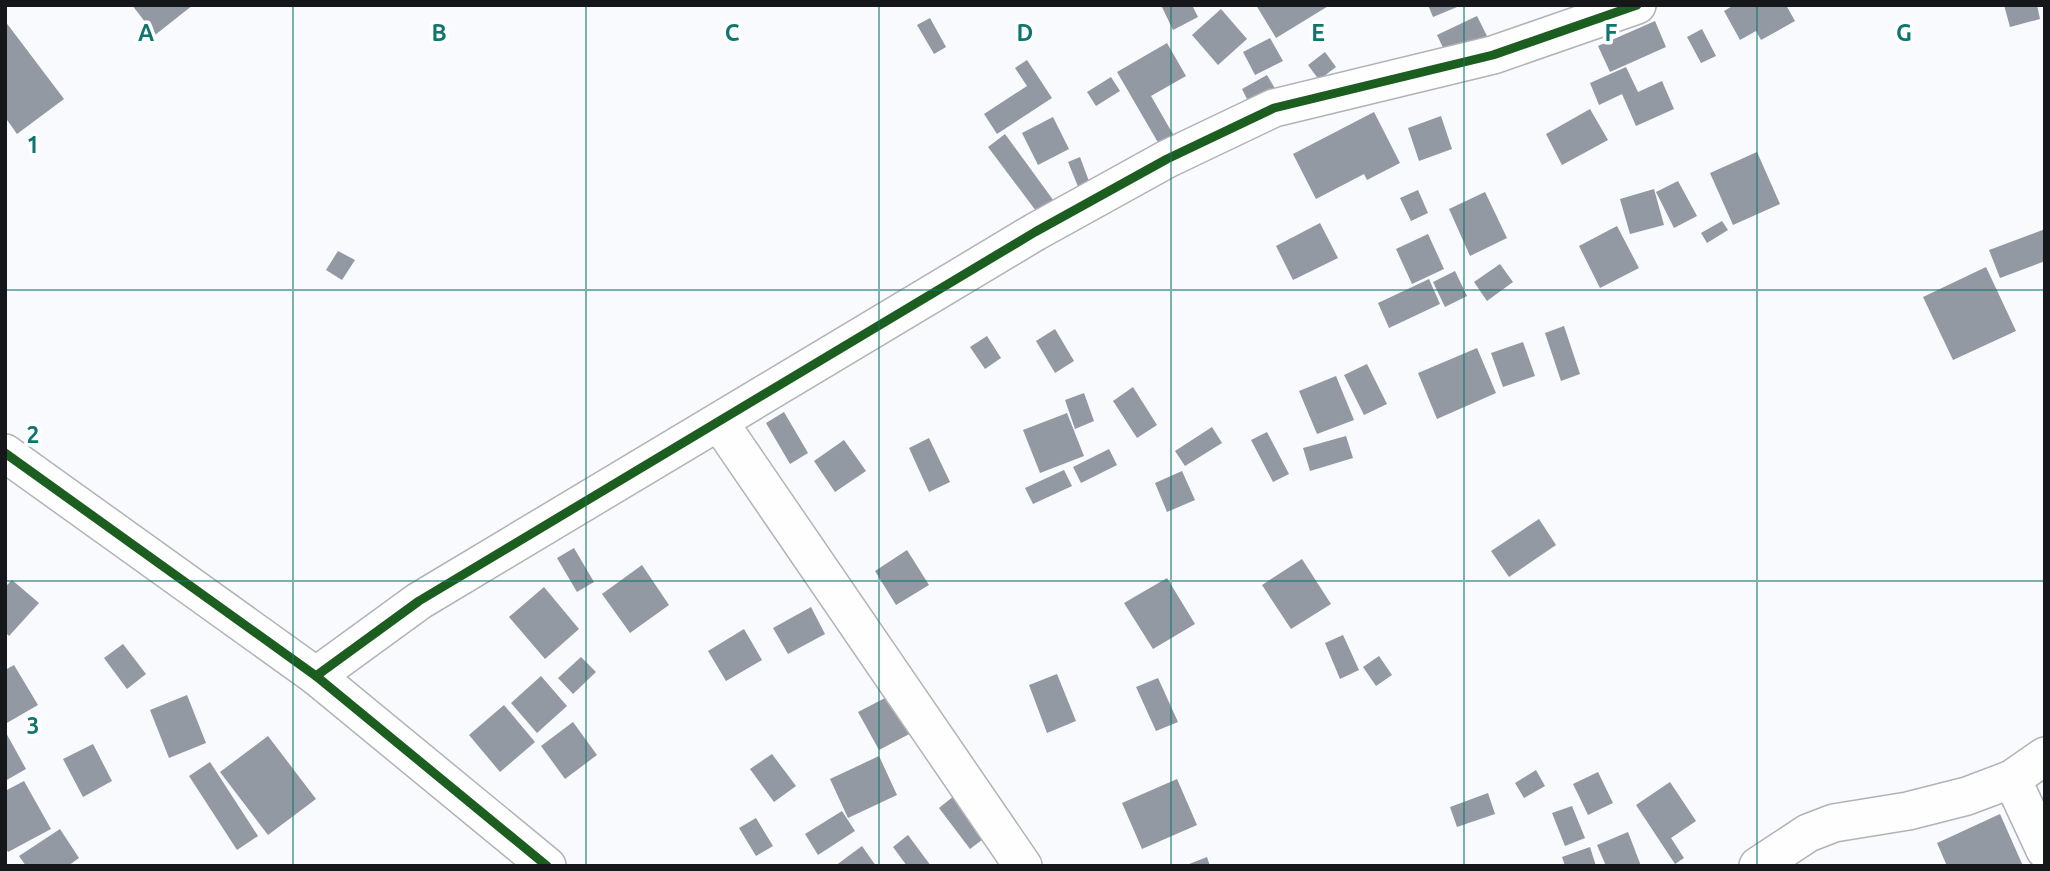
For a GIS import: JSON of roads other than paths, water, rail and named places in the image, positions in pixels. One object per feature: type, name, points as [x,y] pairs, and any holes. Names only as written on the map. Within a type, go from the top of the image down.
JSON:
[{"type":"street","points":[[316,676],[419,601],[1035,232],[1167,159],[1274,108],[1493,55],[1637,5]]},
{"type":"street","points":[[719,422],[1023,866]]},
{"type":"street","points":[[5,453],[316,676],[547,866]]},
{"type":"street","points":[[1758,866],[1808,833],[1834,823],[1908,811],[1967,796],[2012,779],[2045,756]]},
{"type":"street","points":[[2012,779],[2045,850]]}]
